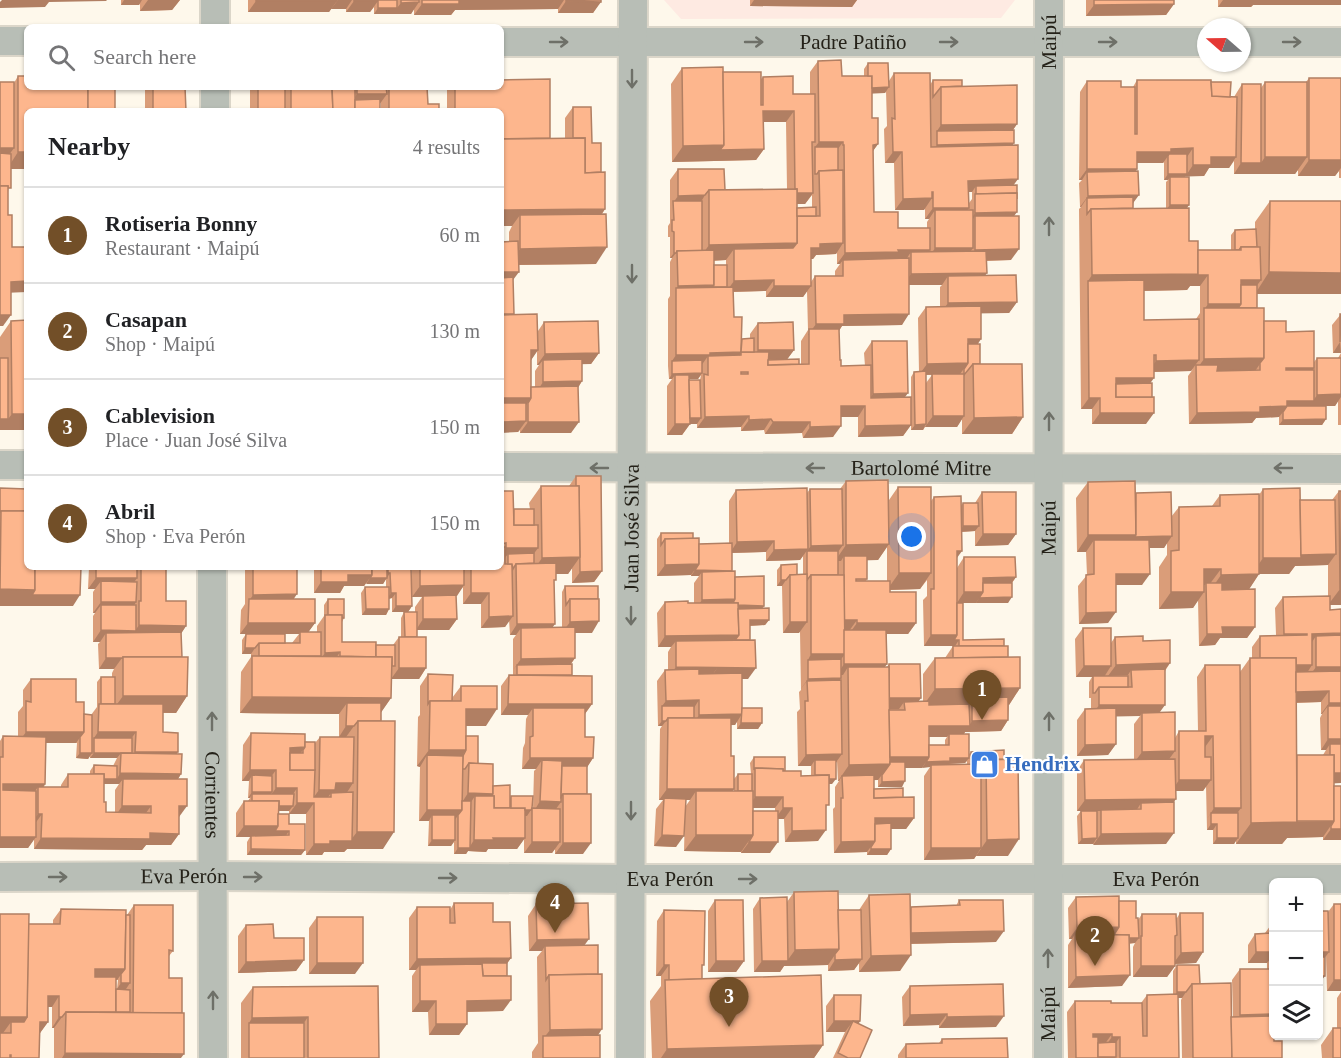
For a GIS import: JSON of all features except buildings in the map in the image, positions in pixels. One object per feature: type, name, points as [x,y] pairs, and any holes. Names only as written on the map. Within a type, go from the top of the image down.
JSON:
[{"type":"street","points":[[215,0],[215,24]]},
{"type":"street","name":"Juan José Silva","points":[[630,1058],[633,0]]},
{"type":"street","name":"Maipú","points":[[1048,1058],[1049,0]]},
{"type":"street","points":[[0,40],[24,40]]},
{"type":"street","name":"Padre Patiño","points":[[504,42],[1197,42]]},
{"type":"street","points":[[1251,42],[1341,42]]},
{"type":"street","points":[[215,90],[215,108]]},
{"type":"street","points":[[0,465],[24,465]]},
{"type":"street","name":"Bartolomé Mitre","points":[[504,467],[1341,469]]},
{"type":"street","name":"Corrientes","points":[[212,570],[213,1058]]},
{"type":"street","name":"Eva Perón","points":[[0,877],[1341,879]]},
{"type":"shaded area","points":[[664,0],[1015,0],[1001,18],[681,19]]},
{"type":"place","name":"Rotiseria Bonny","points":[[982,720]]},
{"type":"place","name":"Hendrix","points":[[984,764]]},
{"type":"place","name":"Abril","points":[[555,933]]},
{"type":"place","name":"Casapan","points":[[1095,966]]},
{"type":"place","name":"Cablevision","points":[[729,1027]]}]
